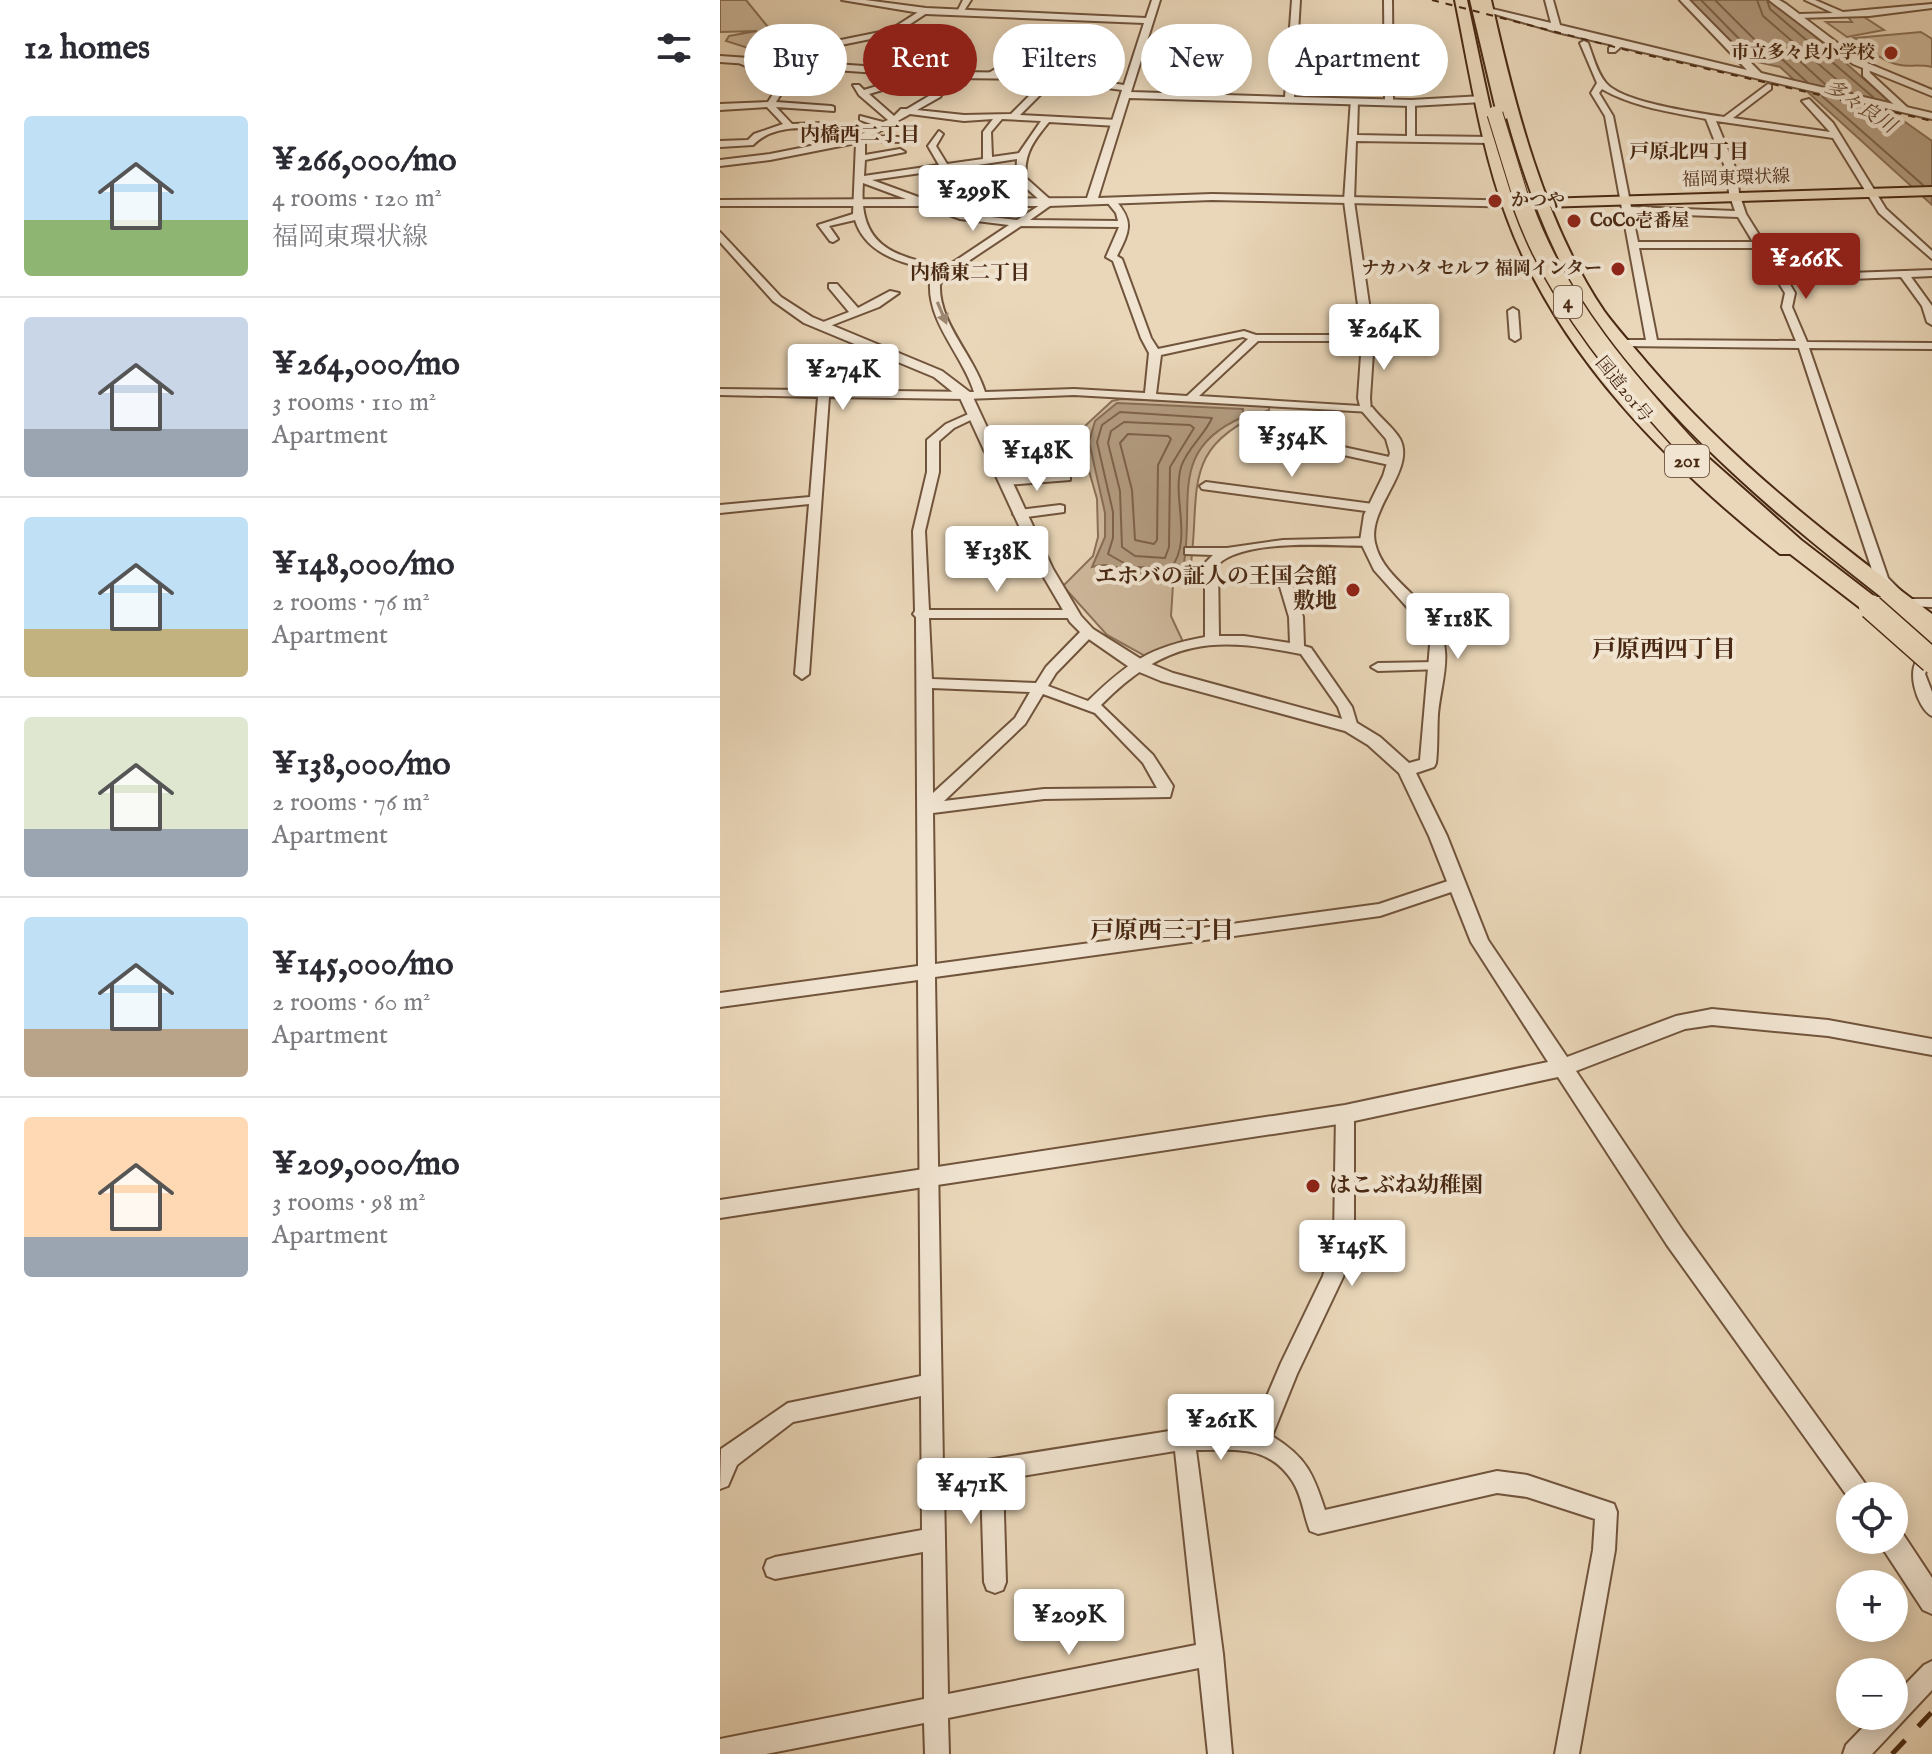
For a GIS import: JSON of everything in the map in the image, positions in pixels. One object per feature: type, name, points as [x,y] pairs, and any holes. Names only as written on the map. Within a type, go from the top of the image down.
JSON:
[{"type":"highway","name":"201","points":[[1461,0],[1494,109],[1492,140],[1511,206]]},
{"type":"highway","name":"4","points":[[1469,0],[1494,109],[1523,210],[1555,279],[1616,367],[1697,458],[1793,545],[1871,607],[1930,642]]},
{"type":"highway","name":"201","points":[[1485,7],[1542,203]]},
{"type":"highway","name":"4","points":[[1485,7],[1494,109],[1551,250],[1586,311],[1627,365],[1685,432],[1758,502],[1930,642]]},
{"type":"highway","name":"国道201号","points":[[1542,203],[1595,310],[1698,431],[1930,642]]},
{"type":"highway","name":"国道201号","points":[[1511,206],[1529,251],[1583,339],[1622,392],[1663,437],[1781,545],[1930,642]]},
{"type":"main road","name":"福岡東環状線","points":[[1542,203],[1625,205],[1735,197],[1932,191]]},
{"type":"street","points":[[846,0],[926,11],[1149,21]]},
{"type":"street","points":[[959,12],[967,0]]},
{"type":"street","points":[[1091,202],[1156,0]]},
{"type":"street","points":[[1289,101],[1296,0]]},
{"type":"street","points":[[1388,0],[1389,101]]},
{"type":"street","points":[[1549,0],[1557,29]]},
{"type":"street","points":[[1684,0],[1759,77]]},
{"type":"street","points":[[1773,0],[1797,14],[1866,67],[1932,93]]},
{"type":"street","points":[[1797,14],[1800,0]]},
{"type":"street","points":[[1809,0],[1843,15]]},
{"type":"street","points":[[1797,14],[1843,15],[1932,6]]},
{"type":"street","points":[[1485,7],[1616,47],[1932,116]]},
{"type":"street","points":[[1485,7],[1584,43],[1759,77],[1795,93],[1830,125],[1882,211],[1932,256]]},
{"type":"street","points":[[847,41],[892,32],[926,11]]},
{"type":"street","points":[[1584,43],[1606,88],[1625,98],[1834,135]]},
{"type":"street","points":[[720,59],[744,60]]},
{"type":"street","points":[[740,60],[744,62]]},
{"type":"street","points":[[1866,67],[1866,74],[1902,109]]},
{"type":"street","points":[[988,76],[993,73]]},
{"type":"street","points":[[977,76],[993,76]]},
{"type":"street","points":[[1602,82],[1595,93],[1609,116],[1652,343]]},
{"type":"street","points":[[1728,118],[1770,83]]},
{"type":"street","points":[[1127,92],[1289,101],[1389,101],[1494,109]]},
{"type":"street","points":[[770,105],[776,96]]},
{"type":"street","points":[[864,96],[889,123]]},
{"type":"street","points":[[720,144],[750,143],[757,136],[787,126],[823,126],[860,139],[935,96]]},
{"type":"street","points":[[1013,117],[1034,96]]},
{"type":"street","points":[[1358,101],[1354,201],[1369,338],[1364,398],[1367,410],[1392,438],[1397,454],[1373,508],[1367,542],[1374,556],[1424,616],[1435,634],[1439,655],[1428,763],[1406,770]]},
{"type":"street","points":[[1411,103],[1411,138]]},
{"type":"street","points":[[770,105],[787,126]]},
{"type":"street","points":[[720,107],[770,105],[831,109]]},
{"type":"street","points":[[904,111],[964,118],[1000,116],[1117,123]]},
{"type":"street","points":[[1709,115],[1732,172],[1741,214],[1790,293],[1787,307],[1803,345],[1882,579],[1909,603],[1930,642],[1918,674],[1932,711]]},
{"type":"street","points":[[988,159],[986,138],[1000,116]]},
{"type":"street","points":[[863,118],[889,123]]},
{"type":"street","points":[[1047,119],[1019,156],[1021,179],[1049,203]]},
{"type":"street","points":[[939,134],[932,146],[942,166],[947,173],[972,182]]},
{"type":"street","points":[[1356,138],[1492,140]]},
{"type":"street","points":[[860,139],[862,158],[858,216],[870,239],[882,249],[911,263],[948,270]]},
{"type":"street","points":[[720,163],[770,157],[860,139],[898,140]]},
{"type":"street","points":[[862,158],[942,166],[1019,156]]},
{"type":"street","points":[[860,179],[902,162]]},
{"type":"street","points":[[860,179],[963,217],[1017,223],[1123,224]]},
{"type":"street","points":[[720,203],[1049,203],[1212,197],[1511,206],[1542,203]]},
{"type":"street","points":[[1112,202],[1121,212],[1125,229],[1111,257],[1117,259],[1146,338],[1155,353],[1150,397]]},
{"type":"street","points":[[1049,203],[948,270],[936,280],[934,294],[978,383],[973,396],[973,415],[1019,514],[1072,614],[1088,632],[1138,665],[1167,677],[1351,727],[1374,741],[1406,770],[1426,806],[1480,942],[1675,1238],[1852,1482]]},
{"type":"street","points":[[1625,205],[1741,214]]},
{"type":"street","points":[[833,239],[823,225],[858,216]]},
{"type":"street","points":[[720,235],[725,246],[777,299],[822,326],[938,374],[973,396]]},
{"type":"street","points":[[1635,245],[1760,245]]},
{"type":"street","points":[[1778,273],[1932,273]]},
{"type":"street","points":[[1905,275],[1927,306],[1932,322]]},
{"type":"street","points":[[833,286],[856,313]]},
{"type":"street","points":[[822,326],[894,293]]},
{"type":"street","points":[[1513,311],[1515,338]]},
{"type":"street","points":[[1155,353],[1244,334],[1255,338],[1369,338]]},
{"type":"street","points":[[1191,398],[1255,338]]},
{"type":"street","points":[[1622,343],[1932,346]]},
{"type":"street","points":[[720,392],[973,396],[1074,392],[1367,410]]},
{"type":"street","points":[[802,674],[824,394]]},
{"type":"street","points":[[937,1754],[928,1178],[927,808],[919,531],[933,472],[933,440],[950,426],[973,415]]},
{"type":"street","points":[[990,450],[1054,443]]},
{"type":"street","points":[[1311,444],[1394,462]]},
{"type":"street","points":[[1005,481],[1066,477]]},
{"type":"street","points":[[1206,486],[1373,508]]},
{"type":"street","points":[[720,509],[816,500]]},
{"type":"street","points":[[1019,514],[1060,509]]},
{"type":"street","points":[[1190,551],[1367,542]]},
{"type":"street","points":[[1212,638],[1211,563],[1222,551]]},
{"type":"street","points":[[1285,580],[1296,617],[1297,649]]},
{"type":"street","points":[[1909,603],[1932,603]]},
{"type":"street","points":[[920,614],[1072,614]]},
{"type":"street","points":[[927,808],[1020,721],[1064,654],[1088,632]]},
{"type":"street","points":[[1090,707],[1147,659],[1212,638],[1236,638],[1306,651],[1345,707],[1351,727]]},
{"type":"street","points":[[1378,667],[1437,666]]},
{"type":"street","points":[[925,683],[1040,688],[1100,710],[1148,759],[1165,786],[1165,793],[1044,794],[927,808]]},
{"type":"street","points":[[720,1000],[1380,910],[1457,884]]},
{"type":"street","points":[[720,1209],[1345,1114],[1564,1067],[1683,1022],[1712,1017],[1828,1028],[1932,1047]]},
{"type":"street","points":[[1259,1440],[1288,1370],[1333,1277],[1344,1236],[1345,1114]]},
{"type":"street","points":[[720,1478],[729,1457],[788,1413],[931,1384]]},
{"type":"street","points":[[1182,1439],[1188,1460],[1220,1754]]},
{"type":"street","points":[[933,1480],[1182,1439],[1259,1440],[1285,1456],[1303,1477],[1318,1523],[1497,1482],[1527,1486],[1606,1512],[1604,1550],[1567,1754]]},
{"type":"street","points":[[992,1469],[995,1582]]},
{"type":"street","points":[[775,1568],[934,1539]]},
{"type":"street","points":[[1901,1554],[1932,1601]]},
{"type":"street","points":[[720,1751],[1211,1654]]},
{"type":"street","points":[[1908,1698],[1932,1673]]},
{"type":"street","points":[[1855,1754],[1877,1730]]},
{"type":"shaded area","points":[[720,0],[746,0],[766,24],[744,24],[744,31],[720,32]]},
{"type":"shaded area","points":[[1848,17],[1864,17],[1884,30],[1847,37],[1826,22],[1852,22]]},
{"type":"shaded area","name":"市立多々良小学校","points":[[1921,32],[1932,39],[1932,67],[1903,66],[1888,61],[1854,38]]},
{"type":"shaded area","points":[[744,33],[744,47],[726,41],[729,36]]},
{"type":"shaded area","points":[[1112,401],[1270,405],[1269,410],[1240,424],[1220,440],[1207,456],[1196,495],[1190,571],[1181,582],[1173,585],[1171,616],[1184,644],[1145,656],[1107,635],[1063,586],[1093,556],[1098,537],[1097,499],[1083,450],[1085,426]]},
{"type":"water","name":"多々良川","points":[[1690,0],[1770,0],[1783,8],[1889,101],[1891,112],[1932,141],[1932,205],[1780,67],[1749,60]]},
{"type":"water","points":[[1117,403],[1243,409],[1243,417],[1219,430],[1203,445],[1194,462],[1189,481],[1183,569],[1174,576],[1141,573],[1127,576],[1111,566],[1092,567],[1105,537],[1105,513],[1089,442],[1095,421]]},
{"type":"railway","points":[[1432,0],[1634,52],[1932,121]]},
{"type":"railway","points":[[1892,1754],[1932,1712]]},
{"type":"place","name":"市立多々良小学校","points":[[1891,53]]},
{"type":"place","name":"かつや","points":[[1495,201]]},
{"type":"place","name":"CoCo壱番屋","points":[[1574,221]]},
{"type":"place","name":"ナカハタ セルフ 福岡インター","points":[[1618,269]]},
{"type":"place","name":"エホバの証人の王国会館 敷地","points":[[1353,590]]},
{"type":"place","name":"はこぶね幼稚園","points":[[1313,1186]]},
{"type":"district","name":"内橋西二丁目","points":[[860,135]]},
{"type":"district","name":"戸原北四丁目","points":[[1689,152]]},
{"type":"district","name":"内橋東二丁目","points":[[970,273]]},
{"type":"district","name":"戸原西四丁目","points":[[1664,650]]},
{"type":"district","name":"戸原西三丁目","points":[[1162,931]]}]
